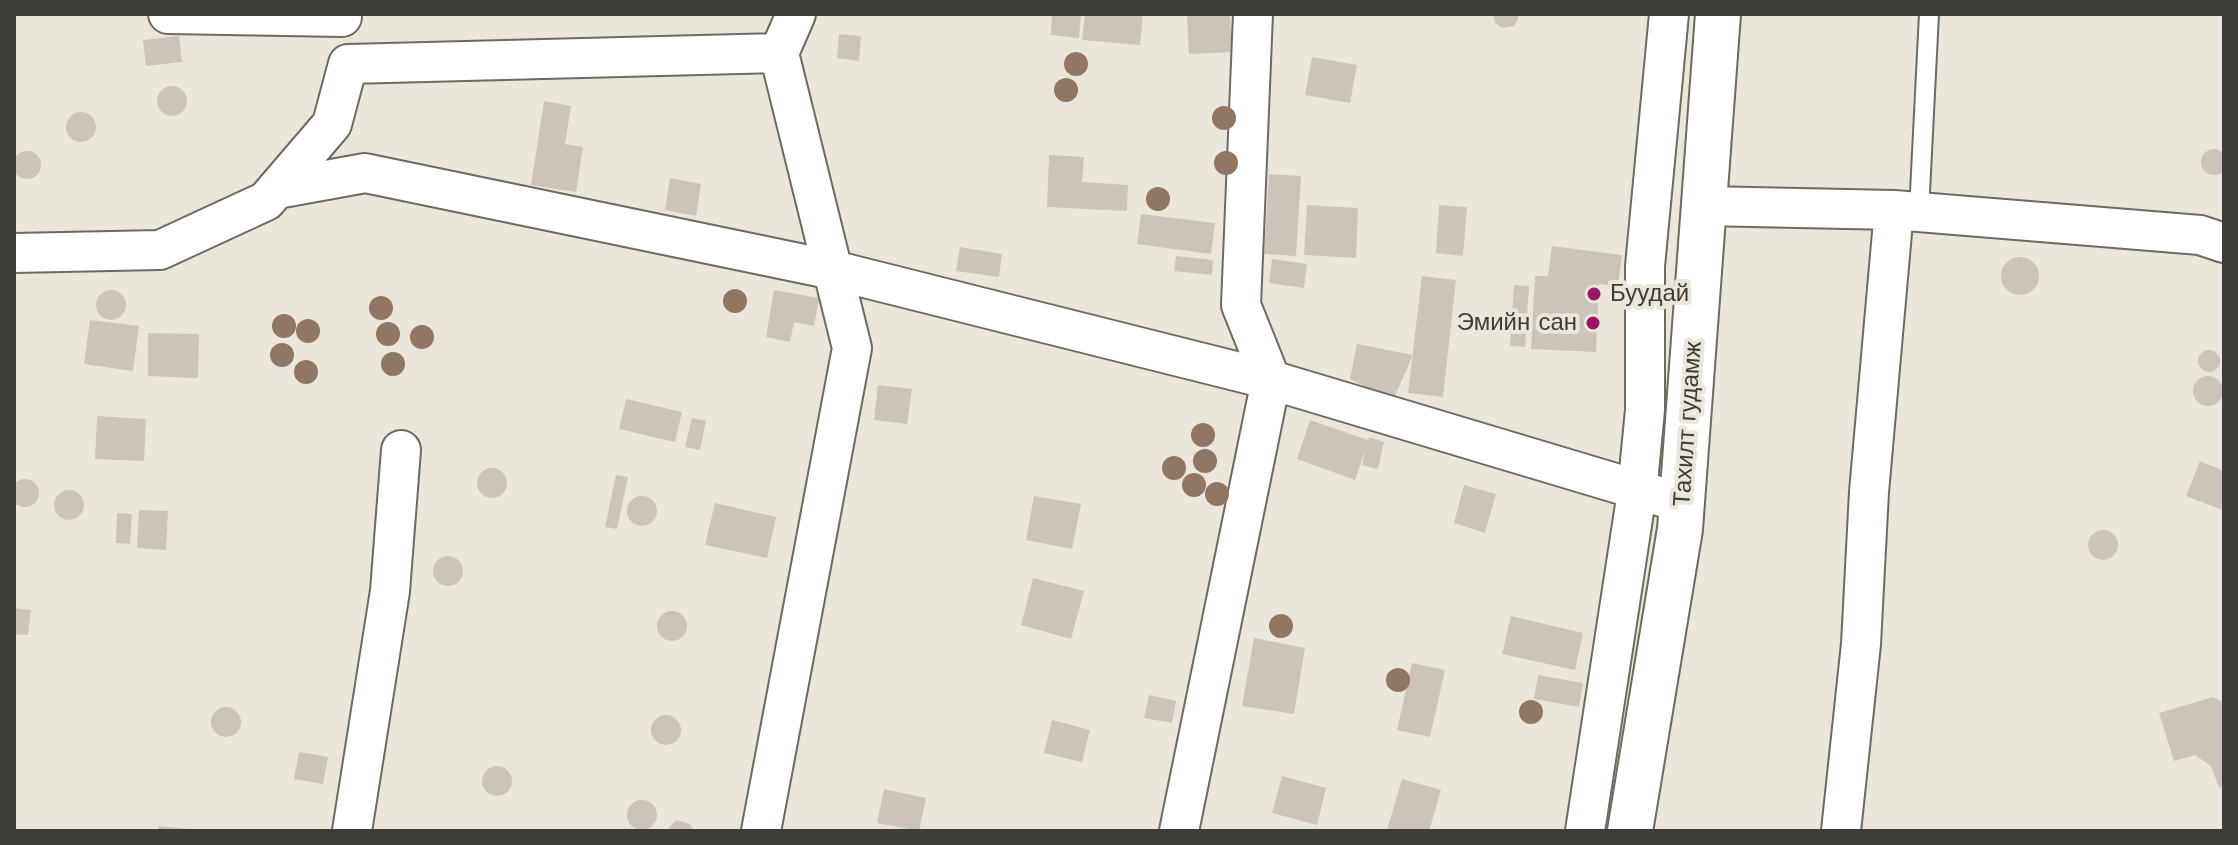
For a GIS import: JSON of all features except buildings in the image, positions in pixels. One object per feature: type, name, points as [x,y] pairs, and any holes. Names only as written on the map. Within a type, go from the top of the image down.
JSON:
[{"type":"main road","name":"Тахилт гудамж","points":[[1630,831],[1682,503],[1718,14]]},
{"type":"street","points":[[14,253],[160,250],[266,201],[332,124],[348,64],[342,16],[168,14]]},
{"type":"street","points":[[761,831],[852,348],[779,53],[796,14]]},
{"type":"street","points":[[1179,831],[1271,380],[1241,305],[1253,14]]},
{"type":"street","points":[[1585,831],[1637,492],[1645,410],[1645,266],[1669,14]]},
{"type":"street","points":[[348,64],[779,53]]},
{"type":"street","points":[[277,189],[344,174],[365,173],[833,270],[1271,380],[1682,503]]},
{"type":"street","points":[[1704,206],[1907,211],[2200,235],[2224,243]]},
{"type":"street","points":[[1841,831],[1861,644],[1869,492],[1907,211]]},
{"type":"street","points":[[352,831],[390,591],[401,450]]},
{"type":"lane","points":[[1907,211],[1929,14]]},
{"type":"place","name":"Буудай","points":[[1594,294]]},
{"type":"place","name":"Эмийн сан","points":[[1593,323]]}]
